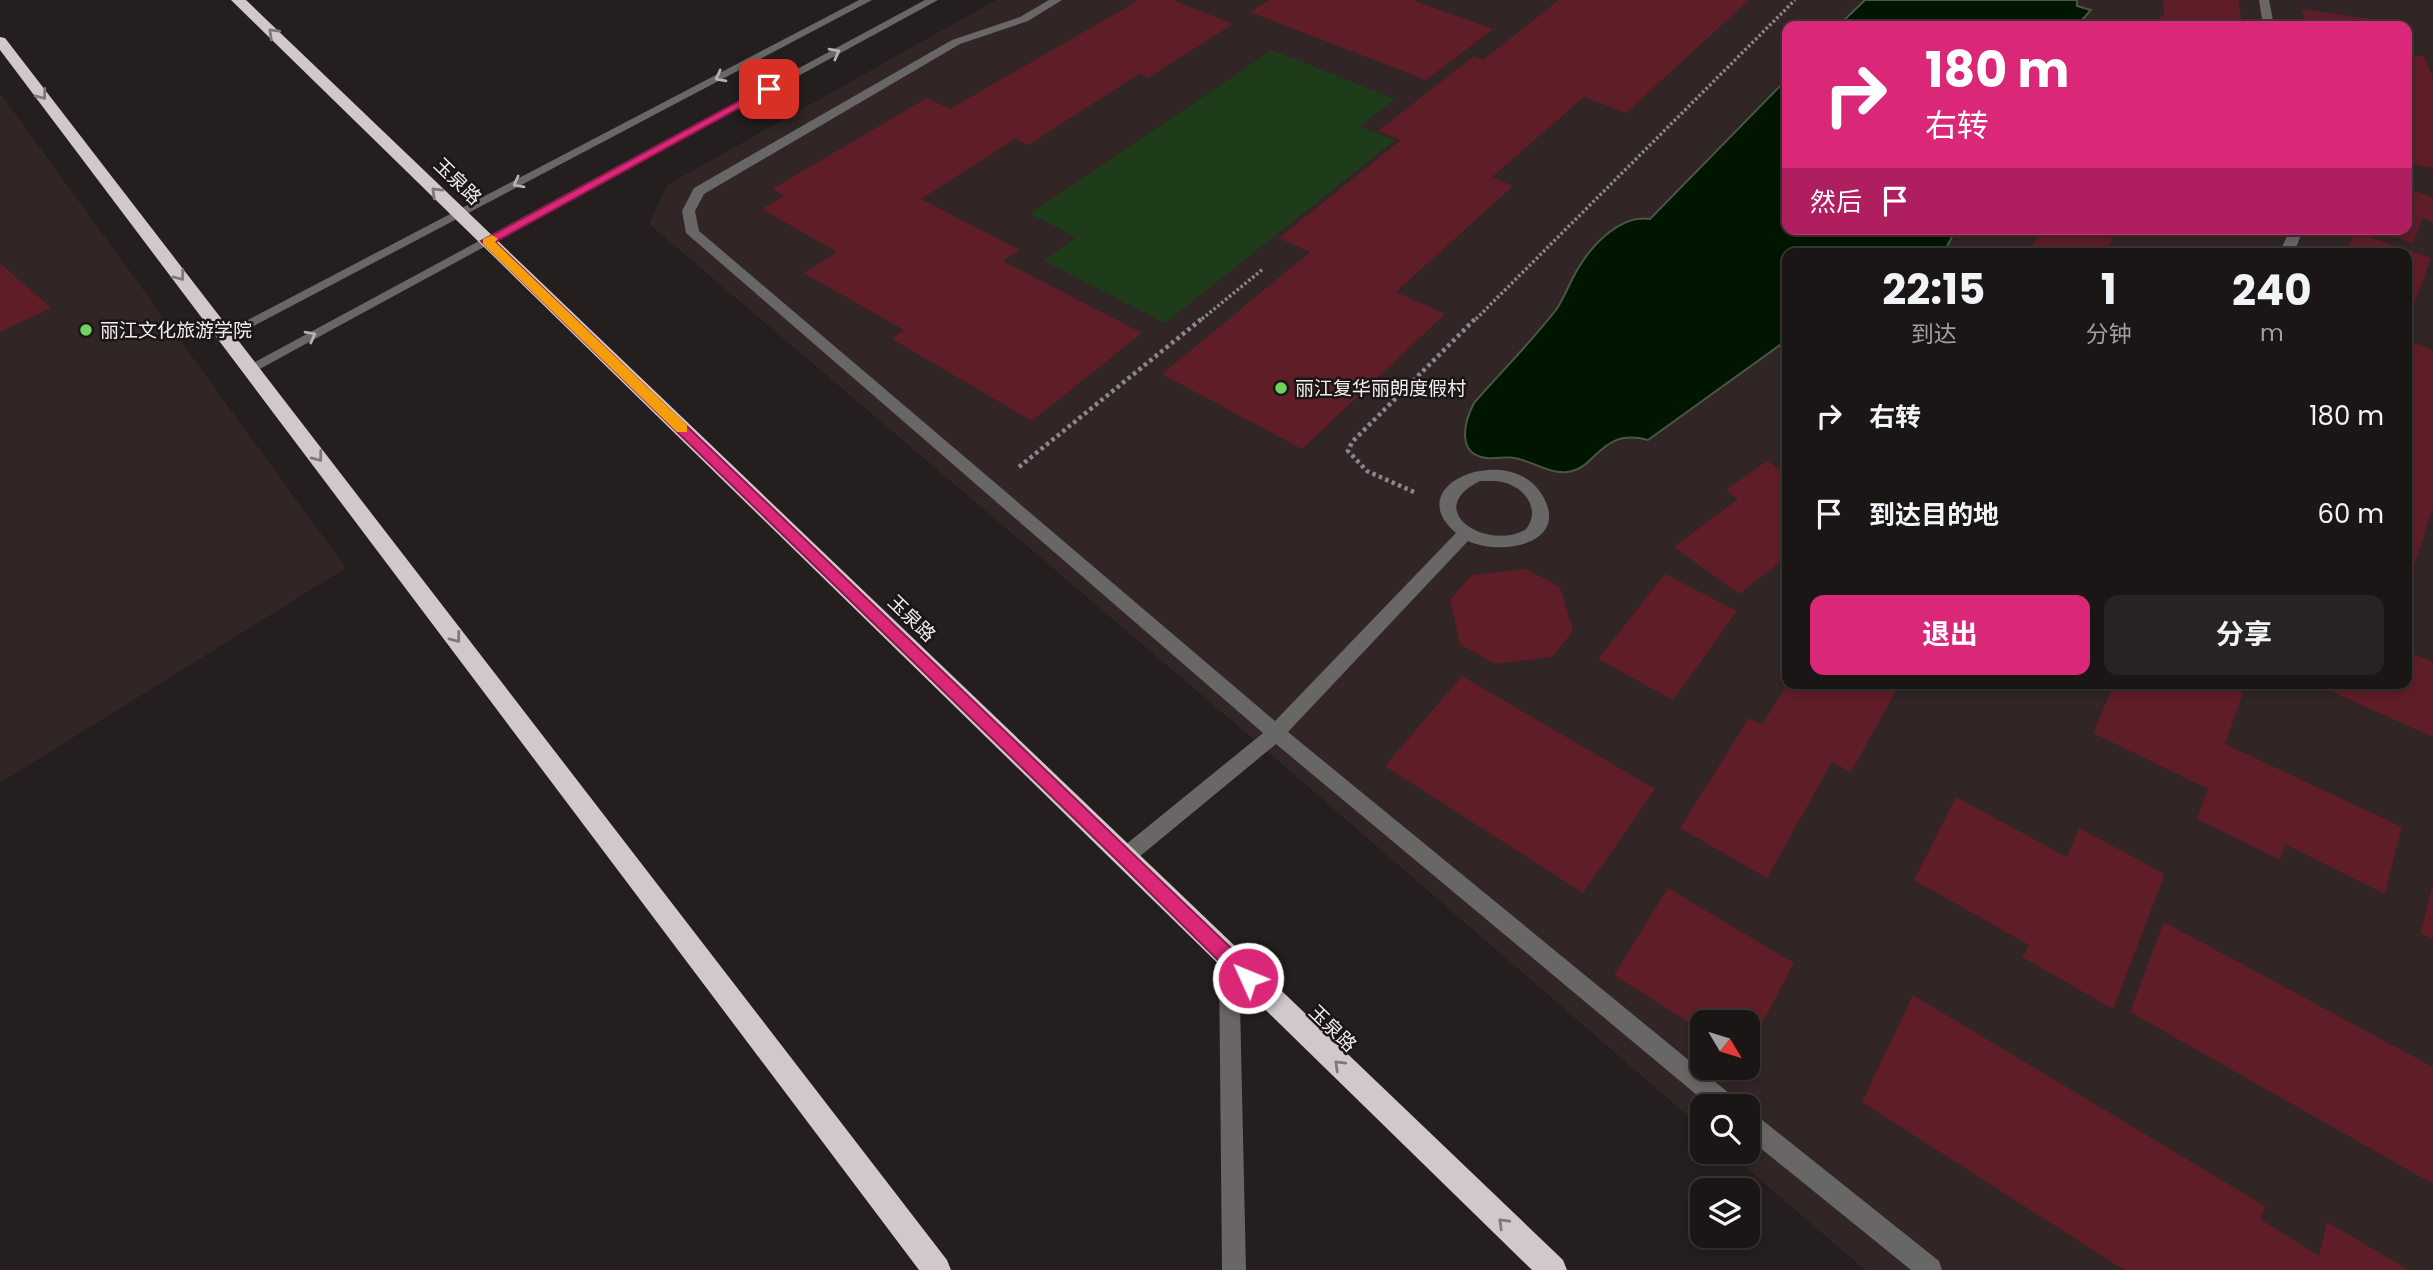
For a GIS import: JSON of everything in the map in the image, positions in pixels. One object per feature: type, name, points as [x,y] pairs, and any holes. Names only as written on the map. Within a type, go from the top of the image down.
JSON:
[{"type":"highway","name":"玉泉路","points":[[238,0],[1553,1270]]},
{"type":"highway","points":[[0,41],[937,1270]]},
{"type":"street","points":[[226,335],[867,0]]},
{"type":"street","points":[[251,369],[933,0]]},
{"type":"street","points":[[1057,0],[1024,19],[956,42],[699,191],[687,213],[693,233],[1276,733],[1712,1094]]},
{"type":"street","points":[[2264,0],[2268,21]]},
{"type":"street","points":[[1488,475],[1518,481],[1533,492],[1541,505],[1542,518],[1536,530],[1524,539],[1494,544],[1465,534],[1451,521],[1445,506],[1449,492],[1460,481],[1488,475]]},
{"type":"street","points":[[1126,856],[1276,733],[1465,534]]},
{"type":"street","points":[[1229,960],[1234,1270]]},
{"type":"street","points":[[1760,1133],[1930,1270]]},
{"type":"path","points":[[1445,506],[1360,467],[1351,460],[1348,451],[1352,442],[1795,0]]},
{"type":"path","points":[[991,489],[1263,270]]},
{"type":"shaded area","points":[[996,0],[2433,0],[2433,1270],[1865,1270],[1742,1164],[1760,1164],[1760,1094],[1690,1094],[1690,1118],[1231,720],[649,224],[667,185]]},
{"type":"shaded area","points":[[1865,0],[2077,0],[2077,6],[2091,10],[2081,21],[1843,21]]},
{"type":"shaded area","points":[[1782,84],[1782,235],[1953,235],[1946,248],[1782,248],[1782,344],[1648,440],[1619,439],[1600,450],[1577,470],[1567,472],[1554,471],[1515,458],[1477,456],[1470,451],[1465,436],[1467,419],[1474,403],[1556,310],[1585,258],[1600,240],[1618,226],[1629,221],[1650,219]]},
{"type":"shaded area","name":"丽江文化旅游学院","points":[[0,93],[346,568],[0,783]]},
{"type":"green space","points":[[1272,50],[1395,99],[1360,126],[1395,140],[1165,323],[1044,261],[1076,237],[1030,214]]},
{"type":"building","points":[[1139,0],[1173,0],[1233,24],[1148,78],[1139,74],[1028,145],[1015,139],[921,199],[1020,250],[1003,261],[1142,333],[1032,421],[892,339],[904,330],[804,273],[837,252],[762,209],[784,196],[772,189],[927,98],[950,109]]},
{"type":"building","points":[[1269,0],[1412,0],[1493,29],[1426,80],[1250,12]]},
{"type":"building","points":[[1559,0],[1749,0],[1626,113],[1584,97],[1492,177],[1513,186],[1396,292],[1445,314],[1302,449],[1162,374],[1310,252],[1279,238],[1401,140],[1378,131],[1474,56],[1483,60]]},
{"type":"building","points":[[2163,0],[2238,0],[2242,21],[2161,21],[2160,15],[2164,16]]},
{"type":"building","points":[[2301,9],[2373,21],[2305,21]]},
{"type":"building","points":[[2412,55],[2424,56],[2433,78],[2433,168],[2412,164]]},
{"type":"building","points":[[2412,190],[2433,197],[2433,222],[2422,218],[2413,243],[2388,235],[2412,235]]},
{"type":"building","points":[[2039,235],[2104,235],[2113,238],[2107,248],[2031,248]]},
{"type":"building","points":[[2353,235],[2363,235],[2401,248],[2347,248]]},
{"type":"building","points":[[2412,252],[2431,258],[2412,311]]},
{"type":"building","points":[[0,263],[51,308],[0,332]]},
{"type":"building","points":[[2412,342],[2433,350],[2433,506],[2412,573]]},
{"type":"building","points":[[1767,461],[1779,469],[1782,467],[1782,561],[1739,594],[1674,547],[1738,499],[1726,490]]},
{"type":"building","points":[[1526,569],[1560,587],[1573,631],[1552,657],[1495,664],[1460,644],[1450,600],[1472,575]]},
{"type":"building","points":[[1665,574],[1737,611],[1673,700],[1598,659]]},
{"type":"building","points":[[2412,653],[2433,662],[2433,737],[2326,689],[2412,689]]},
{"type":"building","points":[[1462,676],[1655,789],[1583,893],[1385,766]]},
{"type":"building","points":[[1784,689],[1897,689],[1851,772],[1832,762],[1767,878],[1680,828],[1749,718],[1762,725]]},
{"type":"building","points":[[2112,689],[2244,689],[2225,744],[2402,827],[2385,894],[2285,844],[2280,860],[2197,819],[2208,789],[2093,733]]},
{"type":"building","points":[[1956,797],[2067,857],[2079,828],[2165,874],[2113,1009],[2022,957],[2029,945],[1914,880]]},
{"type":"building","points":[[2433,886],[2433,939],[2421,933]]},
{"type":"building","points":[[1668,888],[1794,963],[1760,1027],[1760,1010],[1690,1010],[1690,1023],[1614,975]]},
{"type":"building","points":[[2164,922],[2433,1067],[2433,1184],[2130,1012]]},
{"type":"building","points":[[1913,995],[2265,1206],[2260,1219],[2319,1256],[2327,1222],[2409,1270],[2124,1270],[1862,1102]]},
{"type":"slow traffic","points":[[492,239],[487,241],[682,429]]},
{"type":"place","name":"丽江文化旅游学院","points":[[86,330]]},
{"type":"place","name":"丽江复华丽朗度假村","points":[[1281,388]]},
{"type":"route","points":[[769,89],[487,241],[1126,856],[1248,978]]}]
